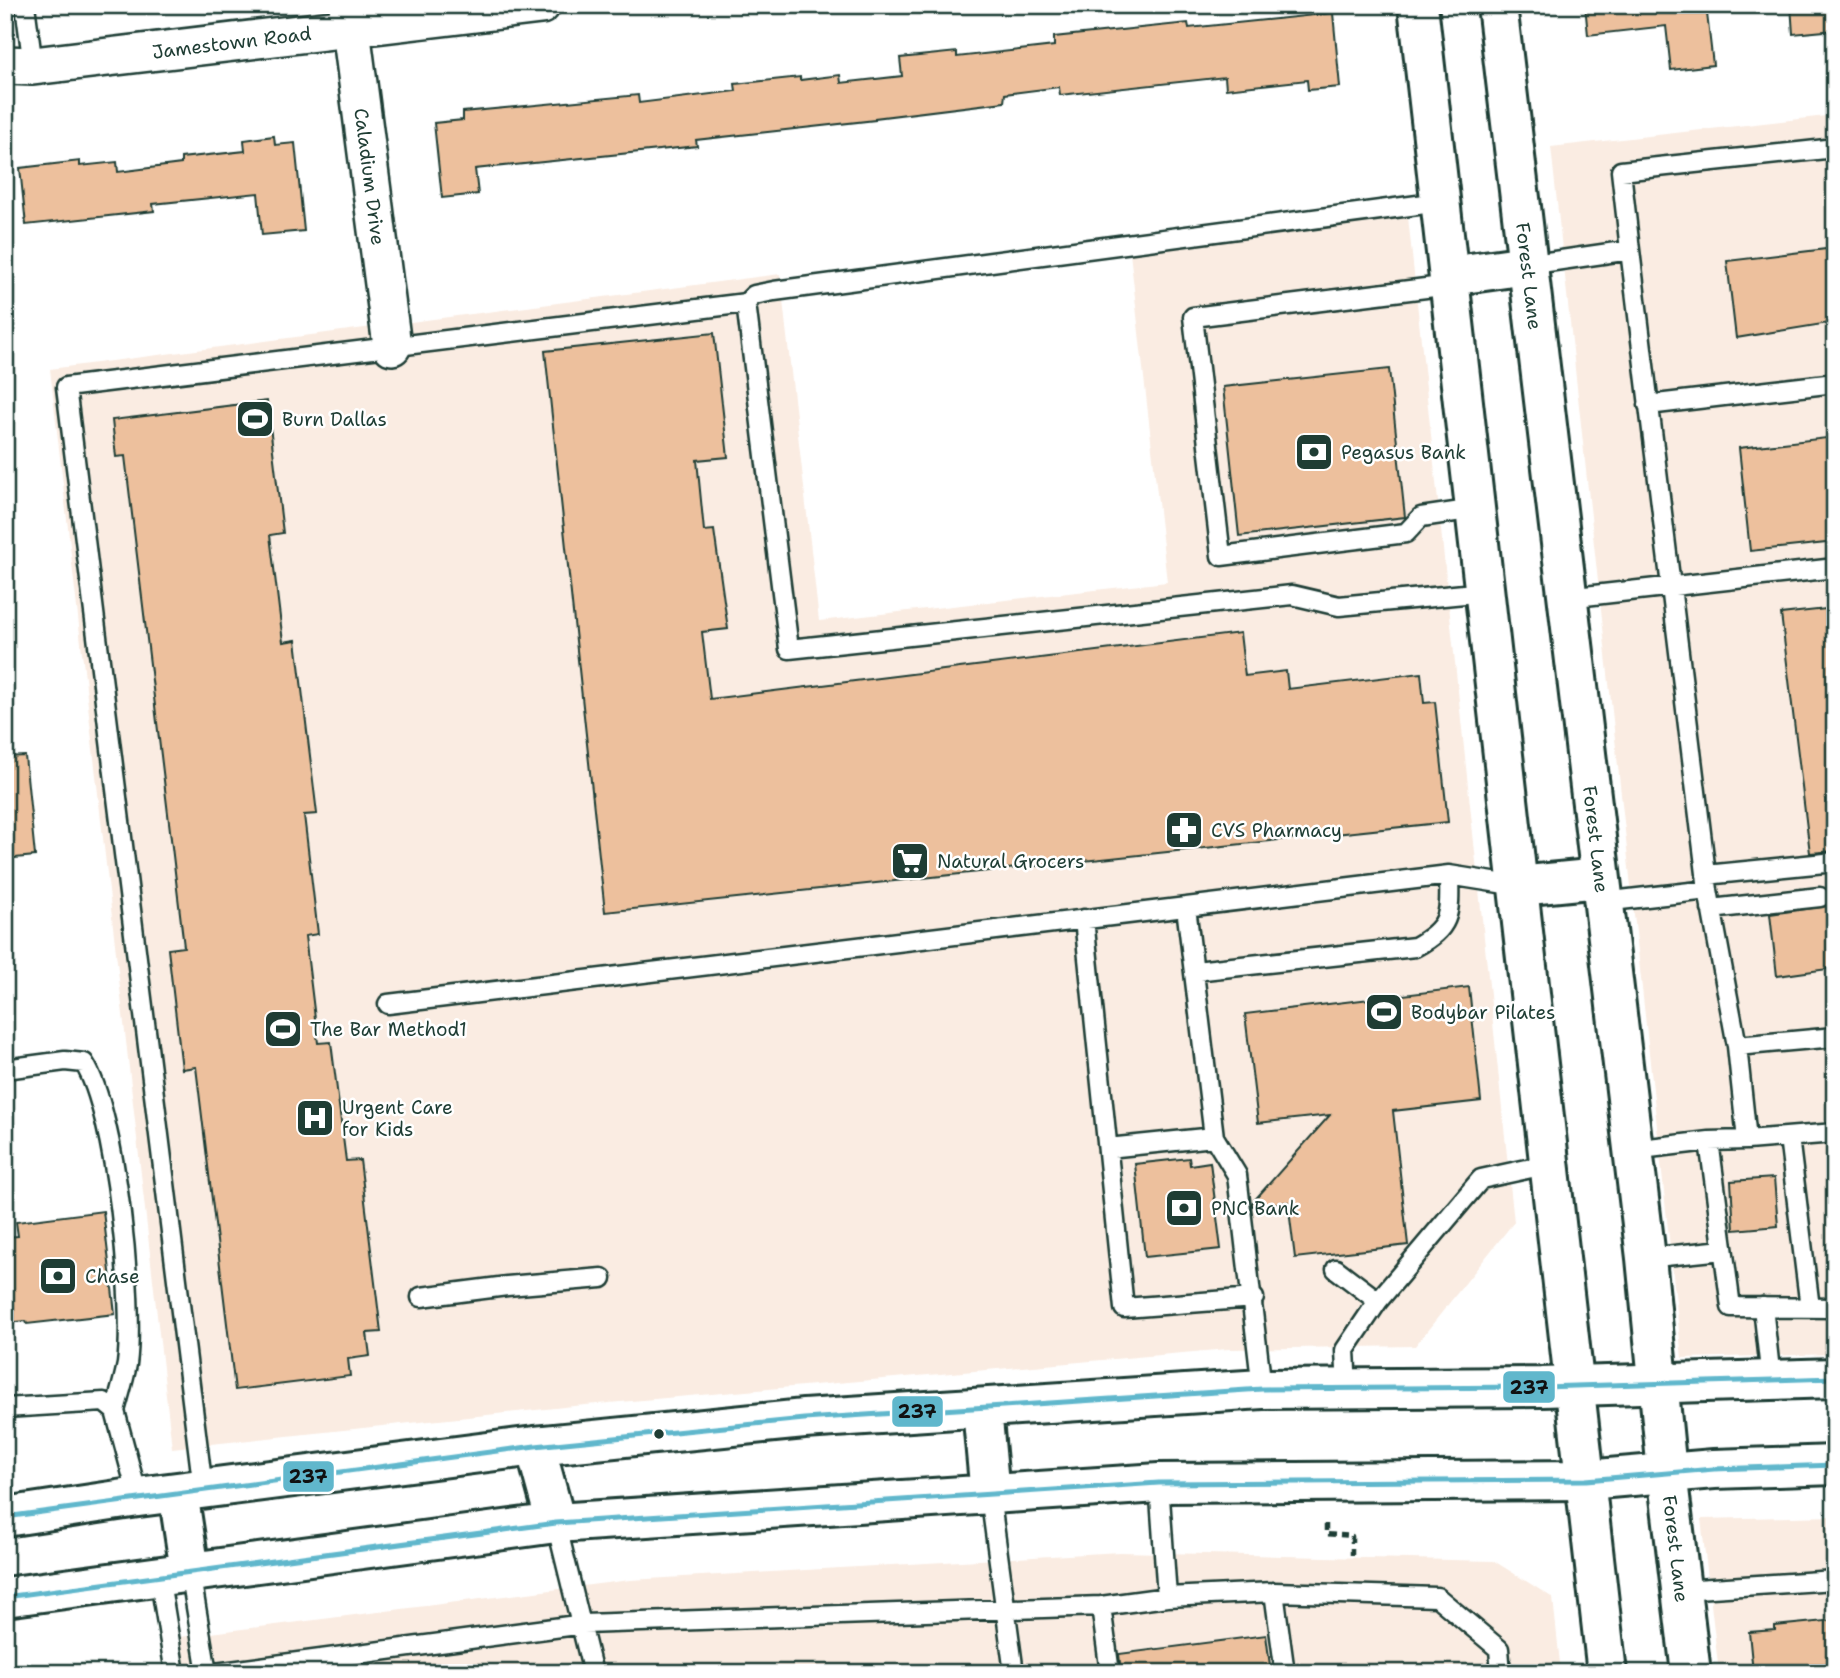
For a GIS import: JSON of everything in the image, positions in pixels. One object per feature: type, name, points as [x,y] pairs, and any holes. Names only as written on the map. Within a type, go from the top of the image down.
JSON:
[{"type":"main road","points":[[1418,5],[1607,1673]]},
{"type":"main road","name":"Forest Lane","points":[[1497,5],[1646,1258],[1667,1472],[1692,1673]]},
{"type":"main road","points":[[1449,280],[1527,265]]},
{"type":"main road","points":[[1518,886],[1601,890]]},
{"type":"main road","points":[[5,1517],[138,1497],[535,1446],[804,1419],[1262,1389],[1576,1386],[1835,1378]]},
{"type":"main road","points":[[982,1409],[990,1495]]},
{"type":"main road","points":[[535,1446],[556,1523]]},
{"type":"main road","points":[[5,1597],[556,1523],[1159,1483],[1586,1480],[1667,1472],[1835,1465]]},
{"type":"main road","points":[[175,1573],[191,1490]]},
{"type":"street","name":"Jamestown Road","points":[[19,65],[350,17],[541,5]]},
{"type":"street","name":"Caladium Drive","points":[[350,17],[393,346]]},
{"type":"lane","points":[[19,65],[25,5]]},
{"type":"lane","points":[[1747,1140],[1737,1046],[1707,883],[1669,587],[1621,171],[1835,148]]},
{"type":"lane","points":[[191,1490],[66,387],[746,303],[754,295],[774,291],[1440,202]]},
{"type":"lane","points":[[1527,265],[1630,250]]},
{"type":"lane","points":[[1449,280],[1193,317],[1221,556],[1406,533],[1421,517],[1475,509]]},
{"type":"lane","points":[[746,303],[789,649],[1292,595],[1339,606],[1485,592]]},
{"type":"lane","points":[[1648,405],[1835,383]]},
{"type":"lane","points":[[1567,598],[1835,568]]},
{"type":"lane","points":[[1601,890],[1707,883],[1835,862]]},
{"type":"lane","points":[[1195,971],[1415,947],[1439,934],[1450,912],[1449,875]]},
{"type":"lane","points":[[388,1004],[1449,875],[1518,886]]},
{"type":"lane","points":[[1711,909],[1820,897]]},
{"type":"lane","points":[[1186,907],[1214,1137],[1237,1175],[1254,1298],[1262,1389]]},
{"type":"lane","points":[[1084,919],[1124,1308],[1254,1298]]},
{"type":"lane","points":[[1737,1046],[1835,1037]]},
{"type":"lane","points":[[5,1069],[65,1061],[84,1063],[95,1080],[116,1180],[128,1296],[127,1363],[115,1411],[138,1497]]},
{"type":"lane","points":[[1632,1150],[1835,1133]]},
{"type":"lane","points":[[1108,1148],[1214,1137]]},
{"type":"lane","points":[[1789,1137],[1810,1308]]},
{"type":"lane","points":[[1709,1142],[1731,1307],[1835,1308]]},
{"type":"lane","points":[[1347,1389],[1345,1350],[1378,1301],[1481,1179],[1550,1164]]},
{"type":"lane","points":[[1646,1258],[1723,1250]]},
{"type":"lane","points":[[1336,1269],[1378,1301]]},
{"type":"lane","points":[[421,1297],[602,1278]]},
{"type":"lane","points":[[1763,1307],[1771,1380]]},
{"type":"lane","points":[[5,1409],[104,1402],[115,1411]]},
{"type":"lane","points":[[1159,1483],[1167,1597]]},
{"type":"lane","points":[[990,1495],[1014,1673]]},
{"type":"lane","points":[[556,1523],[584,1624],[593,1673]]},
{"type":"lane","points":[[175,1573],[175,1673]]},
{"type":"lane","points":[[175,1573],[207,1673]]},
{"type":"lane","points":[[1681,1590],[1835,1580]]},
{"type":"lane","points":[[1274,1592],[1284,1673]]},
{"type":"lane","points":[[215,1673],[584,1624],[1101,1606],[1167,1597],[1274,1592],[1437,1597],[1499,1649],[1501,1673]]},
{"type":"lane","points":[[1101,1606],[1110,1673]]},
{"type":"path","points":[[1326,1524],[1326,1534],[1352,1536],[1352,1559]]},
{"type":"shaded area","points":[[1835,115],[1835,1354],[1682,1358],[1551,147]]},
{"type":"shaded area","points":[[1406,198],[1514,1222],[1415,1346],[1228,1349],[574,1406],[172,1448],[50,369],[780,274],[819,621],[1167,582],[1128,235]]},
{"type":"shaded area","points":[[1835,1516],[1835,1673],[1719,1673],[1701,1519]]},
{"type":"shaded area","points":[[1120,1552],[1494,1561],[1553,1598],[1561,1673],[178,1673],[172,1638],[630,1580]]},
{"type":"building","points":[[1585,5],[1706,5],[1713,65],[1671,70],[1666,26],[1588,35]]},
{"type":"building","points":[[1791,5],[1835,5],[1835,30],[1793,34]]},
{"type":"building","points":[[1333,13],[1340,87],[1308,90],[1307,80],[1226,89],[1225,77],[1060,95],[1059,87],[1005,94],[1004,102],[696,140],[697,146],[475,169],[478,194],[442,198],[434,123],[463,120],[463,112],[638,95],[639,103],[736,91],[735,84],[800,77],[800,80],[840,75],[841,83],[902,76],[900,58],[957,52],[957,57],[1054,46],[1054,37],[1188,23],[1189,28]]},
{"type":"building","points":[[274,136],[275,145],[295,143],[304,231],[262,235],[258,193],[153,204],[154,211],[26,225],[20,168],[80,161],[80,166],[117,162],[118,172],[181,164],[181,158],[245,151],[244,140]]},
{"type":"building","points":[[1835,248],[1835,322],[1736,338],[1727,261]]},
{"type":"building","points":[[714,333],[728,457],[697,460],[704,531],[714,530],[728,629],[702,632],[710,699],[1240,633],[1245,676],[1286,671],[1288,689],[1421,673],[1424,703],[1435,702],[1448,822],[605,912],[545,351]]},
{"type":"building","name":"Pegasus Bank","points":[[1389,369],[1405,517],[1239,536],[1223,387]]},
{"type":"building","points":[[267,401],[283,533],[270,535],[283,642],[296,640],[317,814],[304,815],[318,934],[305,936],[318,1043],[331,1042],[346,1161],[360,1160],[381,1332],[367,1333],[370,1356],[348,1359],[350,1376],[235,1390],[196,1067],[182,1069],[168,949],[184,947],[125,456],[116,457],[112,420]]},
{"type":"building","points":[[1835,437],[1835,542],[1750,551],[1739,448]]},
{"type":"building","points":[[1835,608],[1835,851],[1810,853],[1781,614]]},
{"type":"building","points":[[25,756],[35,856],[5,859],[5,757]]},
{"type":"building","points":[[1835,905],[1835,968],[1777,976],[1770,914]]},
{"type":"building","points":[[1469,987],[1481,1101],[1393,1111],[1408,1245],[1295,1258],[1288,1202],[1252,1206],[1252,1203],[1330,1115],[1258,1123],[1245,1014]]},
{"type":"building","name":"PNC Bank","points":[[1189,1158],[1190,1165],[1210,1162],[1221,1249],[1145,1257],[1135,1164]]},
{"type":"building","points":[[1774,1178],[1778,1226],[1734,1230],[1731,1181]]},
{"type":"building","name":"Chase","points":[[103,1211],[115,1314],[27,1324],[26,1321],[5,1323],[5,1237],[18,1236],[16,1222]]},
{"type":"building","points":[[1835,1620],[1835,1673],[1753,1673],[1749,1632],[1775,1630],[1775,1626]]},
{"type":"building","points":[[1266,1635],[1271,1673],[1121,1673],[1119,1654]]},
{"type":"transit line","name":"237","points":[[5,1517],[535,1446],[804,1419],[1262,1389],[1542,1387],[1835,1378]]},
{"type":"transit line","name":"237","points":[[5,1597],[556,1523],[1159,1483],[1586,1480],[1714,1469],[1835,1465]]},
{"type":"place","name":"Burn Dallas","points":[[255,419]]},
{"type":"place","name":"Pegasus Bank","points":[[1314,452]]},
{"type":"place","name":"CVS Pharmacy","points":[[1184,830]]},
{"type":"place","name":"Natural Grocers","points":[[910,861]]},
{"type":"place","name":"Bodybar Pilates","points":[[1384,1012]]},
{"type":"place","name":"The Bar Method1","points":[[283,1029]]},
{"type":"place","name":"Urgent Care for Kids","points":[[315,1118]]},
{"type":"place","name":"PNC Bank","points":[[1184,1208]]},
{"type":"place","name":"Chase","points":[[58,1276]]}]
